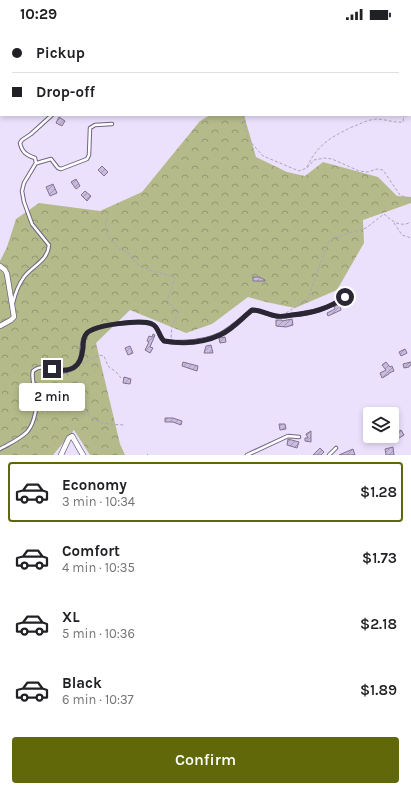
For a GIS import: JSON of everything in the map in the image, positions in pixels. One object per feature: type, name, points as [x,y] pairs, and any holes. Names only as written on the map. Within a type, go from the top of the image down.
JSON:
[{"type":"street","points":[[0,266],[7,274],[14,317],[0,326]]},
{"type":"street","points":[[61,455],[69,438],[72,436],[83,455]]},
{"type":"lane","points":[[36,163],[35,158],[28,156],[22,151],[20,143],[51,116]]},
{"type":"lane","points":[[13,304],[24,276],[44,258],[49,245],[42,235],[35,230],[32,224],[24,202],[22,191],[24,183],[36,163],[51,159],[58,168],[61,169],[87,159],[89,155],[90,128],[95,125],[112,124]]},
{"type":"lane","points":[[0,449],[28,431],[36,413],[36,393],[33,386],[33,371],[37,367],[69,371],[76,367],[82,356],[84,337],[87,332],[103,326],[127,322],[152,323],[156,326],[160,338],[164,341],[200,342],[221,335],[252,310],[260,310],[278,316],[303,314],[321,310],[335,304],[345,297]]},
{"type":"lane","points":[[247,455],[288,436],[300,436]]},
{"type":"lane","points":[[329,455],[336,448]]},
{"type":"path","points":[[244,116],[244,123],[248,138],[263,156],[299,171],[307,168],[314,160],[325,158],[332,159],[359,171],[368,172],[383,170],[400,195],[411,198]]},
{"type":"path","points":[[307,168],[312,157],[324,142],[336,135],[364,122],[376,119],[403,122],[404,116]]},
{"type":"path","points":[[278,316],[308,299],[328,242],[337,237],[366,228],[384,214],[394,222],[402,235],[411,238]]},
{"type":"path","points":[[107,218],[104,228],[106,234],[118,249],[127,251],[131,258],[144,269],[174,276],[175,279],[167,300],[178,313],[172,325],[170,342]]},
{"type":"path","points":[[394,222],[406,225],[411,222]]},
{"type":"path","points":[[76,367],[99,354],[104,356],[108,366],[122,379]]},
{"type":"path","points":[[36,413],[39,409],[44,390],[47,390],[59,398],[82,406],[84,411],[98,422],[125,425]]},
{"type":"green space","points":[[208,116],[244,116],[256,157],[287,172],[305,176],[323,162],[378,177],[397,196],[411,197],[411,203],[363,220],[364,243],[337,290],[295,308],[248,297],[212,324],[186,333],[130,310],[96,343],[120,444],[125,455],[90,455],[74,430],[53,455],[0,455],[0,261],[7,247],[16,219],[39,203],[100,211],[142,192],[200,121]]},
{"type":"building","points":[[59,117],[65,121],[62,126],[56,123]]},
{"type":"building","points":[[102,166],[108,172],[104,176],[98,170]]},
{"type":"building","points":[[76,179],[80,186],[76,189],[71,182]]},
{"type":"building","points":[[53,184],[57,193],[50,196],[46,187]]},
{"type":"building","points":[[85,191],[91,196],[87,201],[81,195]]},
{"type":"building","points":[[253,277],[259,277],[265,281],[253,281]]},
{"type":"building","points":[[340,304],[341,310],[328,316],[327,313],[335,309],[334,307]]},
{"type":"building","points":[[292,319],[293,325],[286,327],[276,326],[276,320],[282,321]]},
{"type":"building","points":[[153,334],[155,335],[150,347],[153,348],[150,353],[145,350],[149,342],[147,341],[149,336],[152,337]]},
{"type":"building","points":[[225,337],[226,342],[220,343],[219,338]]},
{"type":"building","points":[[211,345],[213,353],[204,353],[206,346]]},
{"type":"building","points":[[130,346],[133,353],[128,355],[125,348]]},
{"type":"building","points":[[405,349],[407,353],[401,356],[399,352]]},
{"type":"building","points":[[183,362],[198,366],[197,371],[182,366]]},
{"type":"building","points":[[386,362],[390,367],[392,366],[394,371],[382,378],[380,373],[386,370],[382,365]]},
{"type":"building","points":[[411,362],[409,367],[404,368],[403,364]]},
{"type":"building","points":[[124,377],[131,379],[130,384],[123,383]]},
{"type":"building","points":[[165,418],[173,418],[182,421],[181,425],[173,422],[165,422]]},
{"type":"building","points":[[279,424],[285,424],[286,429],[280,430]]},
{"type":"building","points":[[401,430],[404,435],[399,438],[399,431]]},
{"type":"building","points":[[311,431],[311,442],[305,441],[305,438],[308,438],[306,434]]},
{"type":"building","points":[[288,439],[299,442],[297,448],[287,445]]},
{"type":"building","points":[[393,447],[394,455],[386,455],[385,449]]},
{"type":"building","points":[[320,448],[324,452],[321,455],[313,455]]},
{"type":"building","points":[[353,449],[355,455],[339,455]]},
{"type":"route","points":[[52,369],[69,371],[76,367],[82,356],[84,337],[87,332],[103,326],[127,322],[152,323],[156,326],[160,338],[164,341],[200,342],[221,335],[252,310],[260,310],[278,316],[303,314],[321,310],[335,304],[345,297]]}]
